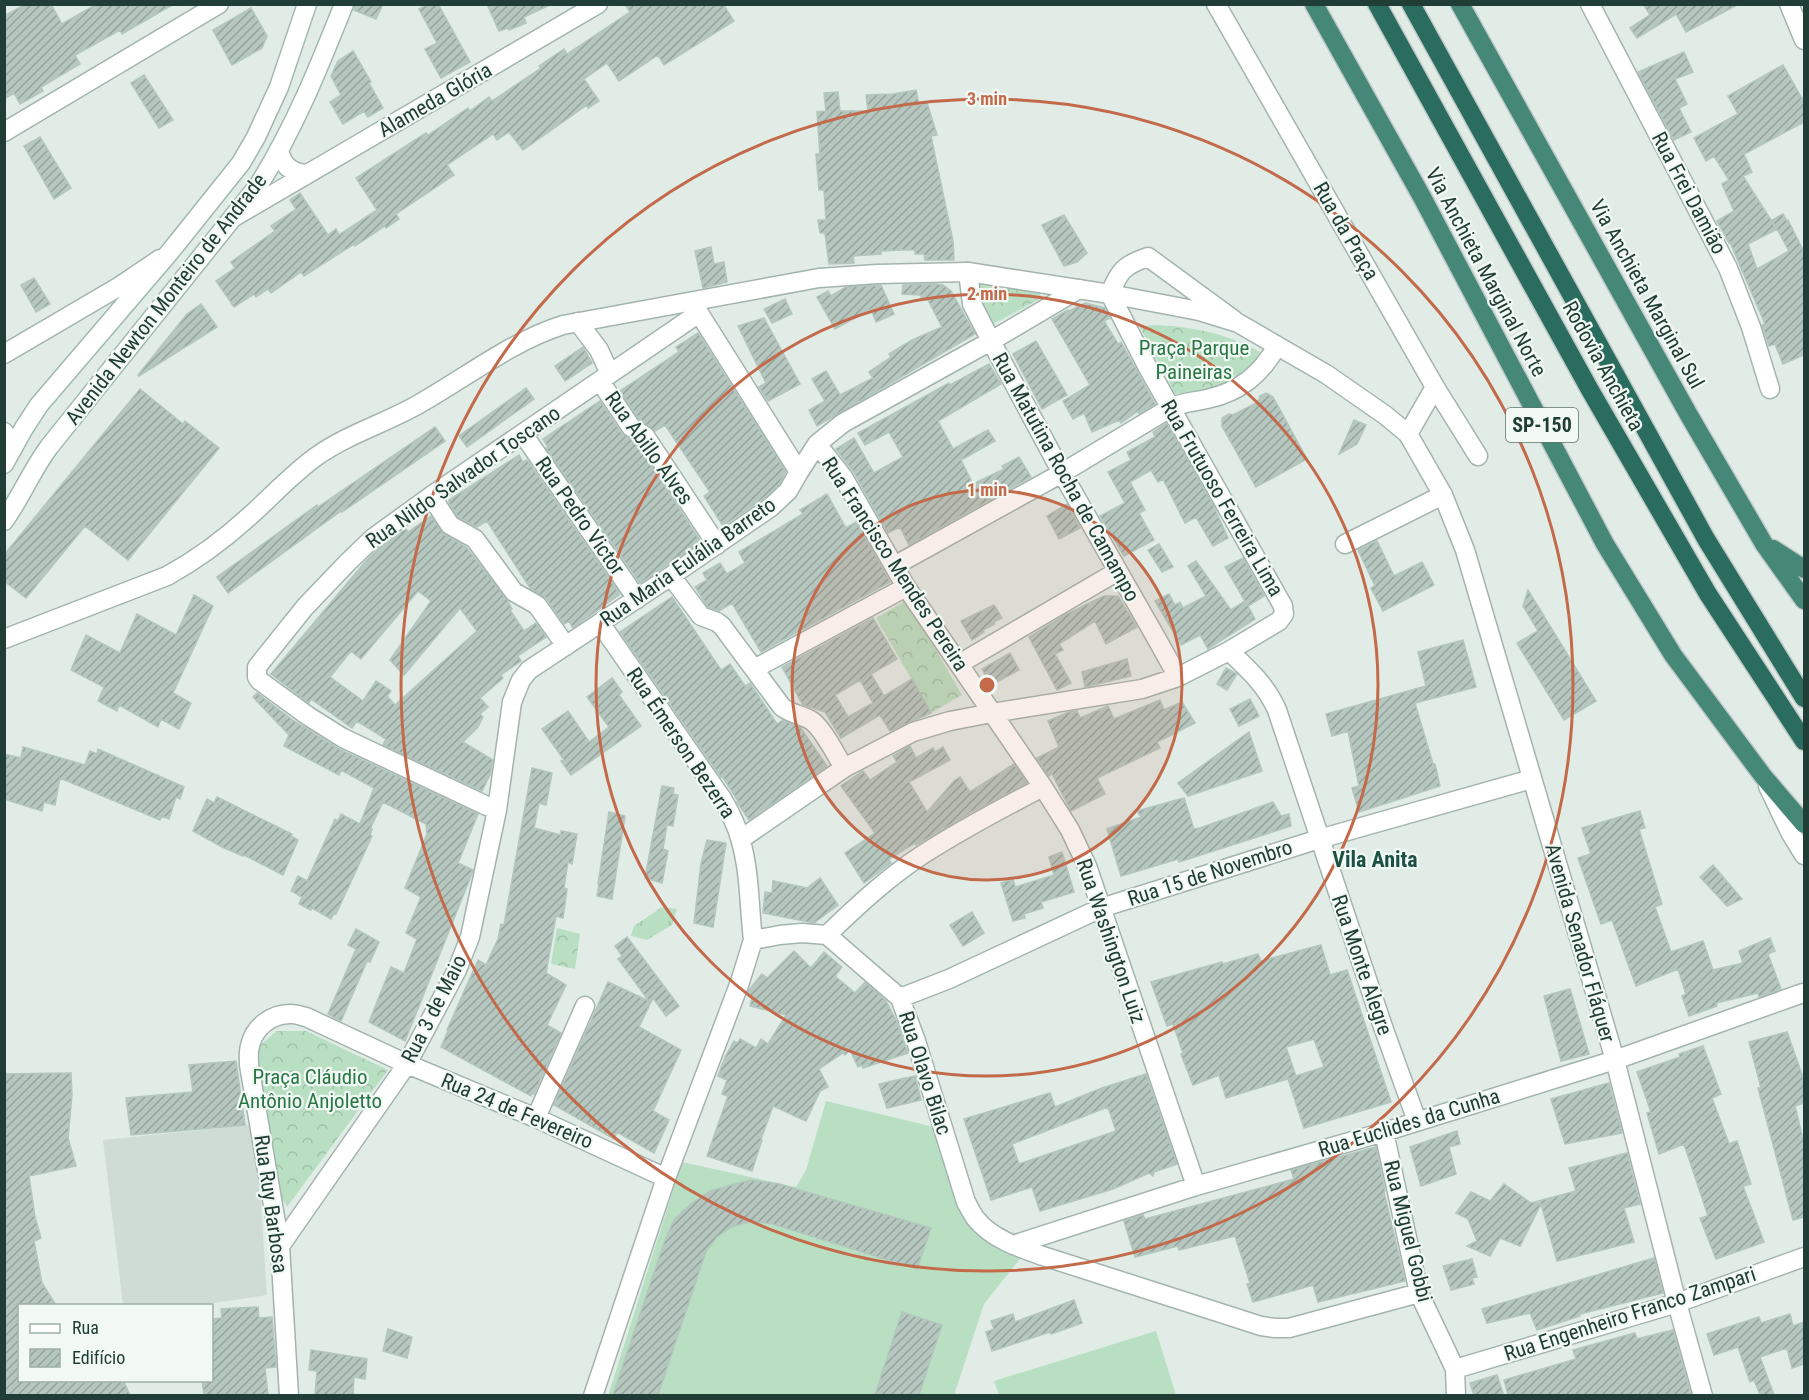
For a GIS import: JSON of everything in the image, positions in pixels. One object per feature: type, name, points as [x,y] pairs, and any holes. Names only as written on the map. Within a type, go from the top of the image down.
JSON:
[{"type":"highway","name":"Via Anchieta Marginal Norte","points":[[1314,4],[1422,197],[1605,544],[1673,655],[1763,776],[1804,824]]},
{"type":"highway","name":"Rodovia Anchieta","points":[[1377,4],[1590,390],[1672,533],[1708,594],[1804,741]]},
{"type":"highway","name":"Rodovia Anchieta","points":[[1411,4],[1706,539],[1804,698]]},
{"type":"highway","name":"Via Anchieta Marginal Sul","points":[[1460,4],[1635,321],[1762,541],[1804,600]]},
{"type":"highway","points":[[1762,541],[1804,569]]},
{"type":"street","points":[[4,132],[219,4]]},
{"type":"street","name":"Avenida Newton Monteiro de Andrade","points":[[7,448],[39,405],[169,253],[241,163],[279,87],[307,4]]},
{"type":"street","name":"Avenida Newton Monteiro de Andrade","points":[[4,521],[49,447],[258,186],[305,99],[344,4]]},
{"type":"street","name":"Alameda Glória","points":[[234,217],[598,4]]},
{"type":"street","name":"Rua da Praça","points":[[1216,4],[1435,387],[1478,456]]},
{"type":"street","name":"Rua Frei Damião","points":[[1590,4],[1728,268],[1751,327],[1770,389]]},
{"type":"street","points":[[1790,5],[1804,40]]},
{"type":"street","points":[[279,150],[286,166],[296,172],[307,174]]},
{"type":"street","points":[[4,354],[120,286],[169,253]]},
{"type":"street","points":[[1110,294],[1116,278],[1130,263],[1148,257],[1238,323],[1326,374],[1408,434],[1435,387]]},
{"type":"street","points":[[4,639],[167,576],[188,564],[249,517],[288,480],[318,456],[420,404],[519,343],[544,331],[578,322],[695,307],[819,278],[968,272],[1110,294],[1199,311],[1238,323]]},
{"type":"street","name":"Rua Matutina Rocha de Camampo","points":[[968,272],[972,303],[991,341],[1062,473],[1178,677]]},
{"type":"street","name":"Rua Maria Eulália Barreto","points":[[497,810],[512,702],[520,680],[529,670],[771,507],[788,491],[817,444],[843,423],[1079,289]]},
{"type":"street","name":"Rua Frutuoso Ferreira Lima","points":[[1110,294],[1170,408],[1284,606],[1284,614],[1279,621],[1229,651]]},
{"type":"street","points":[[695,307],[799,472]]},
{"type":"street","name":"Rua Nildo Salvador Toscano","points":[[497,810],[343,738],[260,681],[256,672],[257,667],[305,607],[373,538],[605,377],[695,307]]},
{"type":"street","name":"Rua Abillo Alves","points":[[578,322],[599,351],[605,377],[631,427],[645,436],[717,545]]},
{"type":"street","points":[[894,566],[1062,473],[1170,408],[1217,397],[1236,389],[1258,373],[1277,346]]},
{"type":"street","name":"Rua Pedro Victor","points":[[523,434],[637,599]]},
{"type":"street","name":"Avenida Senador Fláquer","points":[[1408,434],[1443,495],[1465,550],[1615,1060],[1677,1304],[1703,1395]]},
{"type":"street","name":"Rua Francisco Mendes Pereira","points":[[817,444],[843,477],[906,587],[992,712]]},
{"type":"street","points":[[1345,544],[1443,495]]},
{"type":"street","points":[[431,496],[450,525],[475,539],[514,592],[537,605],[566,646]]},
{"type":"street","points":[[959,663],[1118,571]]},
{"type":"street","points":[[671,576],[701,616],[722,626],[782,707],[790,713],[810,720],[817,726],[844,768]]},
{"type":"street","points":[[754,669],[906,587]]},
{"type":"street","name":"Rua Émerson Bezerra","points":[[600,624],[723,800],[733,818],[741,839],[748,878],[753,940]]},
{"type":"street","points":[[741,839],[844,768],[913,732],[992,712],[1142,689],[1178,677],[1229,651]]},
{"type":"street","name":"Rua Monte Alegre","points":[[1229,651],[1258,679],[1270,695],[1417,1121]]},
{"type":"street","name":"Rua Washington Luiz","points":[[992,712],[1070,830],[1083,857],[1196,1186]]},
{"type":"street","points":[[1763,776],[1790,832],[1804,855]]},
{"type":"street","name":"Rua 15 de Novembro","points":[[900,998],[949,979],[1101,908],[1319,839],[1532,779]]},
{"type":"street","points":[[593,1395],[666,1178],[740,982],[753,940],[802,933],[827,935],[871,893],[922,855],[996,811],[1043,787]]},
{"type":"street","name":"Rua 3 de Maio","points":[[280,1246],[407,1064],[458,970],[470,938],[497,810]]},
{"type":"street","name":"Rua Olavo Bilac","points":[[827,935],[900,998],[916,1041],[966,1202],[989,1232],[1013,1245],[1043,1256],[1228,1316],[1275,1328],[1289,1328],[1419,1293]]},
{"type":"street","name":"Rua Euclides da Cunha","points":[[1013,1245],[1196,1186],[1384,1132],[1615,1060],[1803,993]]},
{"type":"street","points":[[536,1118],[585,1006]]},
{"type":"street","name":"Rua 24 de Fevereiro","points":[[267,1020],[292,1014],[306,1017],[666,1178]]},
{"type":"street","name":"Rua Ruy Barbosa","points":[[267,1020],[252,1038],[249,1048],[249,1065],[280,1246],[289,1395]]},
{"type":"street","name":"Rua Miguel Gobbi","points":[[1384,1132],[1419,1293],[1455,1369],[1456,1395]]},
{"type":"street","name":"Rua Engenheiro Franco Zampari","points":[[1455,1369],[1677,1304],[1804,1257]]},
{"type":"shaded area","points":[[250,1125],[261,1204],[267,1295],[208,1304],[123,1304],[103,1140]]},
{"type":"green space","points":[[973,281],[1041,290],[1040,299],[991,325],[981,308]]},
{"type":"green space","name":"Praça Parque Paineiras","points":[[1152,325],[1181,327],[1221,335],[1260,352],[1248,369],[1230,382],[1194,392],[1175,394],[1140,327]]},
{"type":"green space","points":[[907,600],[962,695],[931,713],[876,618]]},
{"type":"green space","points":[[662,907],[677,909],[672,925],[647,940],[631,936],[634,926]]},
{"type":"green space","points":[[557,928],[580,934],[575,969],[551,964]]},
{"type":"green space","name":"Praça Cláudio Antônio Anjoletto","points":[[277,1031],[306,1031],[388,1070],[287,1207],[284,1201],[275,1201],[256,1049]]},
{"type":"green space","points":[[826,1101],[938,1128],[968,1217],[1023,1255],[984,1304],[955,1392],[956,1395],[608,1396],[682,1162],[796,1187],[806,1170]]},
{"type":"green space","points":[[1156,1331],[1176,1395],[999,1395],[994,1381]]},
{"type":"building","points":[[26,4],[51,4],[62,24],[97,4],[174,4],[122,34],[120,30],[75,55],[80,64],[41,87],[43,91],[20,104],[14,93],[4,99],[4,16]]},
{"type":"building","points":[[355,4],[383,4],[376,19],[354,10]]},
{"type":"building","points":[[428,4],[438,4],[470,62],[441,78],[425,49],[437,43],[419,9]]},
{"type":"building","points":[[487,4],[552,4],[524,17],[526,23],[509,30],[508,28],[499,31]]},
{"type":"building","points":[[625,4],[723,4],[734,21],[664,65],[658,55],[619,81],[607,63],[584,79],[599,101],[588,108],[587,105],[523,150],[509,132],[497,140],[493,134],[447,165],[454,175],[396,214],[399,219],[386,228],[385,226],[355,246],[354,244],[304,276],[301,272],[271,293],[268,289],[256,297],[254,294],[234,307],[216,281],[235,268],[231,262],[275,231],[271,226],[296,209],[290,200],[300,193],[328,235],[336,229],[339,235],[377,210],[356,178],[468,108],[470,111],[489,97],[492,101],[541,68],[539,66],[564,49],[567,54],[630,12]]},
{"type":"building","points":[[1643,4],[1739,4],[1686,32],[1676,14],[1637,38],[1630,28],[1650,15]]},
{"type":"building","points":[[251,8],[267,36],[262,48],[232,65],[213,30]]},
{"type":"building","points":[[353,51],[383,108],[368,117],[364,111],[343,124],[330,102],[341,95],[331,76],[338,61]]},
{"type":"building","points":[[1684,52],[1693,72],[1675,79],[1687,104],[1679,108],[1691,132],[1674,140],[1638,72]]},
{"type":"building","points":[[1783,65],[1804,102],[1804,122],[1744,154],[1752,172],[1743,176],[1776,228],[1772,220],[1783,214],[1788,220],[1804,252],[1804,355],[1783,364],[1775,344],[1769,346],[1762,325],[1765,324],[1730,242],[1717,221],[1734,211],[1722,184],[1729,180],[1714,156],[1706,161],[1694,138],[1738,114],[1728,96]],"holes":[[[1777,229],[1789,251],[1757,269],[1748,244]]]},
{"type":"building","points":[[144,75],[173,120],[159,128],[131,83]]},
{"type":"building","points":[[916,90],[919,105],[927,103],[937,135],[931,136],[953,241],[954,260],[925,260],[924,254],[915,254],[915,250],[900,250],[853,256],[854,263],[829,264],[825,233],[820,233],[818,220],[826,220],[824,190],[819,190],[816,154],[820,154],[817,112],[826,111],[824,93],[838,92],[840,111],[868,111],[866,95]]},
{"type":"building","points":[[40,137],[71,188],[54,199],[24,146]]},
{"type":"building","points":[[1064,215],[1087,253],[1077,262],[1064,266],[1042,225]]},
{"type":"building","points":[[711,247],[714,264],[724,262],[727,282],[703,288],[695,251]]},
{"type":"building","points":[[34,278],[50,304],[36,312],[21,285]]},
{"type":"building","points":[[881,285],[894,314],[876,322],[871,309],[835,329],[817,297],[828,291],[831,296],[846,287]]},
{"type":"building","points":[[903,285],[943,285],[951,291],[975,334],[817,426],[809,410],[825,401],[812,379],[826,371],[840,395],[873,378],[869,372],[891,357],[889,354],[912,340],[942,327],[928,300],[921,299],[921,295],[902,294]]},
{"type":"building","points":[[785,299],[792,314],[772,323],[764,309]]},
{"type":"building","points":[[1085,303],[1105,308],[1110,318],[1104,321],[1118,344],[1121,342],[1155,404],[1139,414],[1138,411],[1121,423],[1119,420],[1092,432],[1084,413],[1073,419],[1063,401],[1090,385],[1052,319]]},
{"type":"building","points":[[201,304],[217,327],[139,376],[187,314]]},
{"type":"building","points":[[764,318],[800,384],[768,401],[759,387],[766,383],[738,326]]},
{"type":"building","points":[[698,333],[786,472],[779,484],[764,498],[723,526],[704,496],[710,492],[665,425],[655,431],[639,419],[620,391],[679,352],[676,347]]},
{"type":"building","points":[[1036,341],[1067,395],[1042,409],[1013,354]]},
{"type":"building","points":[[583,347],[592,363],[565,381],[555,366]]},
{"type":"building","points":[[989,364],[1001,384],[938,421],[953,449],[988,430],[995,441],[961,460],[973,484],[1004,469],[1002,466],[1019,457],[1031,477],[909,545],[900,527],[888,533],[853,471],[836,449],[854,438],[874,473],[903,457],[889,432],[865,445],[858,433],[949,383],[950,385]]},
{"type":"building","points":[[526,388],[534,399],[467,447],[459,436]]},
{"type":"building","points":[[140,389],[183,424],[185,421],[219,448],[128,560],[85,526],[26,598],[4,581],[4,555]]},
{"type":"building","points":[[1266,393],[1273,397],[1307,459],[1256,487],[1222,426],[1222,418],[1258,402],[1260,396]]},
{"type":"building","points":[[600,401],[622,434],[637,444],[701,542],[640,583],[546,448],[548,447],[543,439]]},
{"type":"building","points":[[1354,420],[1366,425],[1357,444],[1339,454]]},
{"type":"building","points":[[1167,423],[1213,505],[1228,538],[1213,546],[1196,517],[1185,523],[1163,479],[1158,482],[1151,470],[1130,482],[1145,510],[1139,513],[1154,540],[1124,556],[1100,516],[1125,503],[1108,472],[1131,460],[1127,452],[1155,437],[1153,432]]},
{"type":"building","points":[[435,427],[445,441],[341,511],[228,593],[217,577],[317,505],[318,507]]},
{"type":"building","points":[[519,455],[523,462],[527,460],[620,594],[573,628],[569,621],[564,624],[546,598],[530,588],[487,521],[477,527],[458,517],[449,503],[449,500]]},
{"type":"building","points":[[827,494],[846,528],[856,522],[890,582],[761,652],[732,603],[719,611],[708,607],[695,587],[707,580],[703,573],[720,563],[727,574],[745,563],[739,552],[803,514],[800,510]]},
{"type":"building","points":[[1067,504],[1080,528],[1059,539],[1047,516]]},
{"type":"building","points":[[431,516],[444,534],[467,548],[507,600],[512,609],[510,610],[524,631],[536,623],[546,637],[518,656],[521,661],[501,675],[503,678],[480,698],[488,707],[480,714],[483,717],[478,727],[463,742],[493,760],[490,775],[482,791],[383,745],[386,739],[357,721],[352,728],[311,699],[309,703],[271,674],[365,562],[380,547],[406,529],[408,532]],"holes":[[[418,591],[431,601],[390,660],[404,675],[460,608],[477,631],[395,705],[387,696],[391,691],[376,681],[363,701],[330,677],[351,651],[361,659]]]},
{"type":"building","points":[[1377,541],[1394,576],[1422,562],[1434,585],[1383,611],[1371,588],[1375,586],[1358,550]]},
{"type":"building","points":[[1159,544],[1173,567],[1162,572],[1148,550]]},
{"type":"building","points":[[1243,558],[1264,596],[1248,606],[1255,619],[1208,649],[1200,635],[1181,645],[1155,601],[1169,594],[1175,605],[1180,602],[1183,608],[1206,596],[1188,566],[1196,561],[1231,610],[1245,601],[1225,567]]},
{"type":"building","points":[[1528,590],[1596,701],[1564,720],[1517,643],[1538,631],[1523,606]]},
{"type":"building","points":[[194,595],[213,606],[173,693],[191,703],[179,729],[161,719],[158,727],[119,705],[117,711],[98,701],[104,687],[71,670],[86,635],[120,653],[137,614],[176,635]]},
{"type":"building","points":[[1104,596],[1118,596],[1137,627],[1106,644],[1095,621],[1059,644],[1063,650],[1055,654],[1071,683],[1057,690],[1029,637],[1067,614]]},
{"type":"building","points":[[672,597],[721,670],[730,664],[745,686],[750,683],[777,724],[783,720],[801,728],[827,766],[749,820],[722,776],[620,632]]},
{"type":"building","points":[[994,605],[1002,618],[972,640],[961,621]]},
{"type":"building","points":[[873,618],[897,659],[871,674],[884,696],[912,679],[931,713],[890,731],[880,715],[841,738],[825,712],[803,705],[782,667]],"holes":[[[860,680],[873,703],[848,717],[835,695]]]},
{"type":"building","points":[[1463,640],[1476,687],[1415,703],[1440,786],[1359,812],[1352,788],[1359,786],[1348,731],[1332,736],[1326,714],[1426,686],[1418,652]]},
{"type":"building","points":[[1010,653],[1019,670],[991,685],[982,669]]},
{"type":"building","points":[[1127,659],[1131,676],[1085,687],[1082,672]]},
{"type":"building","points":[[1226,668],[1237,674],[1227,690],[1217,684]]},
{"type":"building","points":[[612,678],[622,692],[619,695],[641,726],[571,775],[561,761],[564,760],[542,729],[568,711],[589,742],[609,727],[587,697]]},
{"type":"building","points":[[257,693],[294,721],[337,748],[478,814],[458,863],[473,870],[405,1041],[369,1022],[391,967],[404,973],[417,939],[406,933],[421,897],[405,888],[427,834],[426,824],[383,802],[370,829],[372,829],[370,835],[372,836],[336,914],[334,913],[331,919],[312,908],[311,910],[299,904],[302,897],[291,891],[298,876],[307,881],[335,819],[338,821],[341,814],[360,824],[374,788],[341,770],[339,775],[284,746],[289,735],[253,697]]},
{"type":"building","points":[[1250,699],[1259,716],[1239,726],[1230,709]]},
{"type":"building","points":[[1160,700],[1164,710],[1182,702],[1195,723],[1157,742],[1160,748],[1097,778],[1105,794],[1071,811],[1052,774],[1049,776],[1037,758],[1059,747],[1048,721],[1077,711],[1080,718],[1108,706],[1114,719]]},
{"type":"building","points":[[1249,732],[1262,771],[1188,796],[1178,783]]},
{"type":"building","points":[[910,746],[916,758],[933,748],[935,752],[943,747],[950,760],[909,782],[927,812],[960,777],[970,792],[1014,764],[1027,783],[971,811],[916,845],[915,843],[889,859],[891,863],[864,883],[845,853],[875,833],[841,786],[863,771],[870,780],[897,762],[893,756]]},
{"type":"building","points":[[23,747],[85,765],[90,751],[97,754],[98,749],[184,787],[180,799],[176,797],[169,819],[162,816],[160,820],[60,778],[55,805],[44,802],[42,811],[4,799],[4,754],[21,758]]},
{"type":"building","points":[[532,768],[552,773],[546,805],[539,803],[534,828],[561,835],[561,831],[577,834],[572,864],[568,862],[563,918],[556,916],[546,973],[566,985],[547,1025],[561,1033],[534,1094],[532,1093],[531,1096],[441,1047],[478,960],[486,965],[498,939],[501,924],[504,925]]},
{"type":"building","points":[[662,786],[674,788],[673,794],[678,795],[673,826],[667,825],[663,849],[668,851],[662,883],[645,878]]},
{"type":"building","points":[[217,797],[292,834],[291,836],[298,840],[283,875],[193,831],[207,799],[214,803]]},
{"type":"building","points":[[1184,798],[1194,829],[1273,802],[1281,816],[1289,814],[1291,826],[1179,862],[1178,859],[1121,876],[1107,829],[1141,817],[1137,811]]},
{"type":"building","points":[[1640,811],[1645,828],[1639,829],[1662,904],[1655,907],[1671,952],[1703,941],[1713,970],[1743,963],[1739,951],[1770,938],[1775,951],[1768,954],[1781,989],[1759,997],[1758,993],[1716,1003],[1717,1006],[1689,1016],[1682,996],[1686,994],[1678,969],[1636,986],[1612,920],[1601,924],[1578,858],[1591,854],[1582,828]]},
{"type":"building","points":[[609,812],[625,816],[612,899],[597,896]]},
{"type":"building","points":[[707,840],[726,843],[713,927],[694,923],[701,864]]},
{"type":"building","points":[[1062,852],[1074,892],[1041,902],[1043,908],[1024,914],[1025,918],[1013,921],[1001,883],[1013,879],[1015,887],[1054,875],[1049,857]]},
{"type":"building","points":[[1713,865],[1742,899],[1727,906],[1700,877]]},
{"type":"building","points":[[820,878],[838,905],[814,923],[763,913],[765,892],[772,893],[773,881],[807,888]]},
{"type":"building","points":[[972,912],[984,933],[963,946],[950,925]]},
{"type":"building","points":[[356,929],[379,942],[370,962],[367,961],[341,1021],[328,1014],[356,949],[348,945]]},
{"type":"building","points":[[627,937],[679,1006],[666,1016],[653,998],[639,1027],[681,1050],[653,1111],[669,1120],[654,1153],[617,1132],[614,1139],[554,1105],[608,982],[649,1001],[618,959],[622,956],[615,946]]},
{"type":"building","points":[[1321,945],[1330,975],[1347,970],[1391,1102],[1304,1128],[1288,1079],[1294,1077],[1226,1098],[1219,1075],[1193,1085],[1173,1024],[1167,1026],[1151,982],[1258,954],[1261,961]],"holes":[[[1314,1039],[1324,1067],[1296,1076],[1286,1047]]]},
{"type":"building","points":[[794,951],[811,968],[824,952],[842,967],[835,976],[855,993],[865,982],[886,1001],[896,1020],[908,1053],[863,1068],[862,1065],[858,1067],[850,1050],[819,1069],[828,1087],[820,1091],[806,1121],[773,1106],[752,1171],[707,1156],[728,1096],[722,1094],[727,1080],[718,1076],[734,1041],[737,1043],[740,1039],[756,1048],[761,1039],[768,1044],[786,1015],[750,1006],[752,998],[747,995],[762,974],[767,978]]},
{"type":"building","points":[[1570,989],[1589,1054],[1561,1061],[1544,996]]},
{"type":"building","points":[[1787,1032],[1804,1080],[1804,1103],[1795,1106],[1804,1143],[1804,1217],[1793,1220],[1758,1088],[1761,1088],[1749,1042]]},
{"type":"building","points":[[1703,1046],[1721,1094],[1712,1098],[1729,1144],[1737,1141],[1751,1184],[1743,1186],[1764,1242],[1716,1259],[1700,1218],[1708,1216],[1684,1144],[1659,1154],[1647,1113],[1651,1112],[1637,1072],[1680,1057],[1679,1054]]},
{"type":"building","points":[[236,1061],[245,1125],[131,1135],[126,1098],[193,1092],[189,1065]]},
{"type":"building","points":[[71,1073],[72,1095],[68,1138],[76,1166],[29,1176],[35,1217],[41,1238],[34,1241],[42,1283],[55,1304],[18,1304],[18,1382],[124,1382],[130,1395],[4,1395],[4,1074]]},
{"type":"building","points":[[1146,1074],[1177,1164],[1154,1172],[1153,1176],[1149,1173],[1113,1189],[1040,1211],[1032,1187],[991,1200],[964,1119],[1050,1093],[1055,1107],[1102,1088]],"holes":[[[1108,1107],[1116,1131],[1019,1164],[1012,1144]]]},
{"type":"building","points":[[915,1076],[921,1100],[887,1108],[879,1084]]},
{"type":"building","points":[[1609,1083],[1622,1133],[1565,1144],[1551,1099]]},
{"type":"building","points":[[1457,1131],[1460,1144],[1449,1147],[1456,1174],[1421,1186],[1410,1147]]},
{"type":"building","points":[[1376,1147],[1405,1281],[1318,1302],[1313,1285],[1253,1302],[1247,1284],[1250,1283],[1235,1236],[1179,1250],[1178,1246],[1135,1257],[1124,1221],[1143,1215],[1145,1219],[1294,1179],[1291,1170]]},
{"type":"building","points":[[1627,1153],[1640,1204],[1624,1208],[1634,1242],[1557,1261],[1541,1204],[1520,1246],[1500,1238],[1490,1256],[1467,1246],[1477,1241],[1468,1219],[1456,1213],[1471,1192],[1490,1201],[1504,1184],[1531,1203],[1576,1191],[1569,1168]]},
{"type":"building","points":[[750,1180],[779,1184],[931,1228],[917,1269],[773,1224],[752,1221],[731,1227],[717,1237],[706,1251],[658,1395],[613,1395],[665,1240],[674,1220],[688,1206],[710,1191]]},
{"type":"building","points":[[1654,1258],[1663,1293],[1580,1314],[1580,1316],[1537,1330],[1530,1313],[1487,1323],[1482,1309]]},
{"type":"building","points":[[1472,1259],[1477,1277],[1472,1278],[1474,1284],[1451,1290],[1443,1266]]},
{"type":"building","points":[[1074,1300],[1082,1323],[992,1351],[986,1332],[994,1329],[991,1321],[1013,1314],[1015,1322]]},
{"type":"building","points":[[258,1307],[259,1318],[272,1317],[276,1367],[265,1368],[268,1395],[204,1395],[202,1382],[213,1382],[213,1319],[222,1318],[221,1309]]},
{"type":"building","points":[[902,1312],[942,1325],[919,1395],[875,1395]]},
{"type":"building","points":[[1790,1314],[1793,1326],[1804,1322],[1804,1364],[1792,1368],[1787,1348],[1760,1357],[1774,1395],[1760,1395],[1754,1380],[1750,1382],[1738,1347],[1714,1355],[1707,1334],[1759,1317],[1761,1323]]},
{"type":"building","points":[[388,1329],[412,1337],[407,1358],[383,1351]]},
{"type":"building","points":[[1673,1330],[1691,1395],[1508,1395],[1504,1380],[1576,1359],[1573,1350],[1635,1333],[1637,1339]]},
{"type":"building","points":[[311,1350],[367,1359],[365,1379],[354,1377],[353,1395],[315,1395],[317,1371],[309,1370]]},
{"type":"building","points":[[1497,1375],[1503,1393],[1474,1395],[1470,1383]]},
{"type":"district","name":"Vila Anita","points":[[1375,859]]}]
